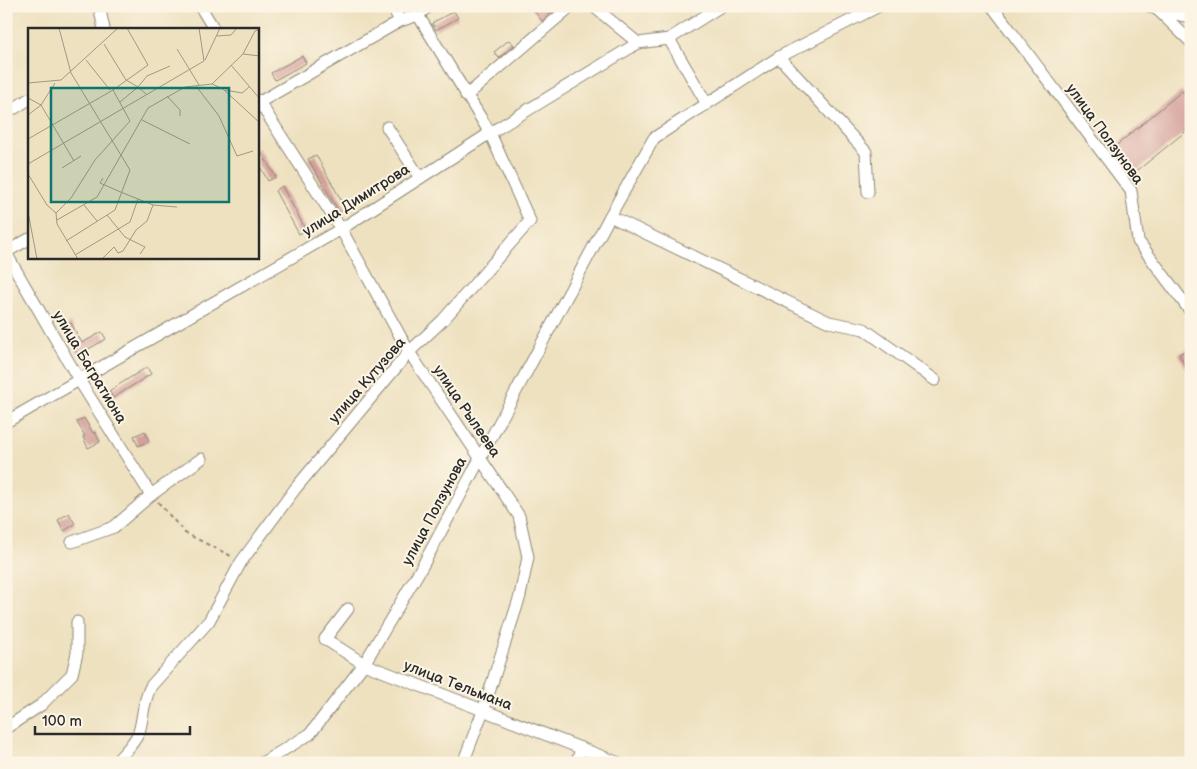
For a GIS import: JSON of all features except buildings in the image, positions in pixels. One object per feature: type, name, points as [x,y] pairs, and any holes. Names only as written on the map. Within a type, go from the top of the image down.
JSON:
[{"type":"street","points":[[99,6],[104,28]]},
{"type":"street","points":[[200,6],[213,28]]},
{"type":"street","points":[[392,6],[400,21]]},
{"type":"street","points":[[259,101],[400,21],[418,14],[429,6]]},
{"type":"street","points":[[466,96],[572,6]]},
{"type":"street","points":[[593,6],[638,43]]},
{"type":"street","name":"улица Димитрова","points":[[6,422],[341,229],[490,133],[638,43],[669,39],[721,6]]},
{"type":"street","name":"улица Ползунова","points":[[262,763],[310,734],[364,664],[423,565],[479,458],[654,138],[779,57],[879,6]]},
{"type":"street","name":"улица Ползунова","points":[[992,6],[1131,191],[1138,241],[1191,312]]},
{"type":"street","points":[[1153,8],[1191,17]]},
{"type":"street","points":[[1153,8],[1191,42]]},
{"type":"street","name":"улица Кутузова","points":[[114,763],[133,744],[139,732],[144,699],[151,686],[209,621],[241,562],[295,489],[409,352],[443,320],[530,221],[490,133],[418,14]]},
{"type":"street","points":[[669,39],[707,104]]},
{"type":"street","points":[[779,57],[866,152],[868,192]]},
{"type":"street","points":[[6,109],[15,108],[28,100]]},
{"type":"street","name":"улица Рылеева","points":[[259,104],[341,229],[409,352],[519,516],[528,556],[520,596],[483,711],[463,763]]},
{"type":"street","points":[[387,127],[420,178]]},
{"type":"street","points":[[610,216],[829,322],[864,329],[935,380]]},
{"type":"street","points":[[6,253],[28,240]]},
{"type":"street","name":"улица Багратиона","points":[[6,253],[79,380],[151,495]]},
{"type":"street","points":[[72,542],[114,527],[151,495],[201,459]]},
{"type":"street","name":"улица Тельмана","points":[[348,609],[326,640],[364,664],[619,763]]},
{"type":"street","points":[[6,728],[40,705],[72,674],[76,653],[77,622]]},
{"type":"street","points":[[578,763],[581,748]]},
{"type":"path","points":[[151,495],[185,533],[241,562]]}]
